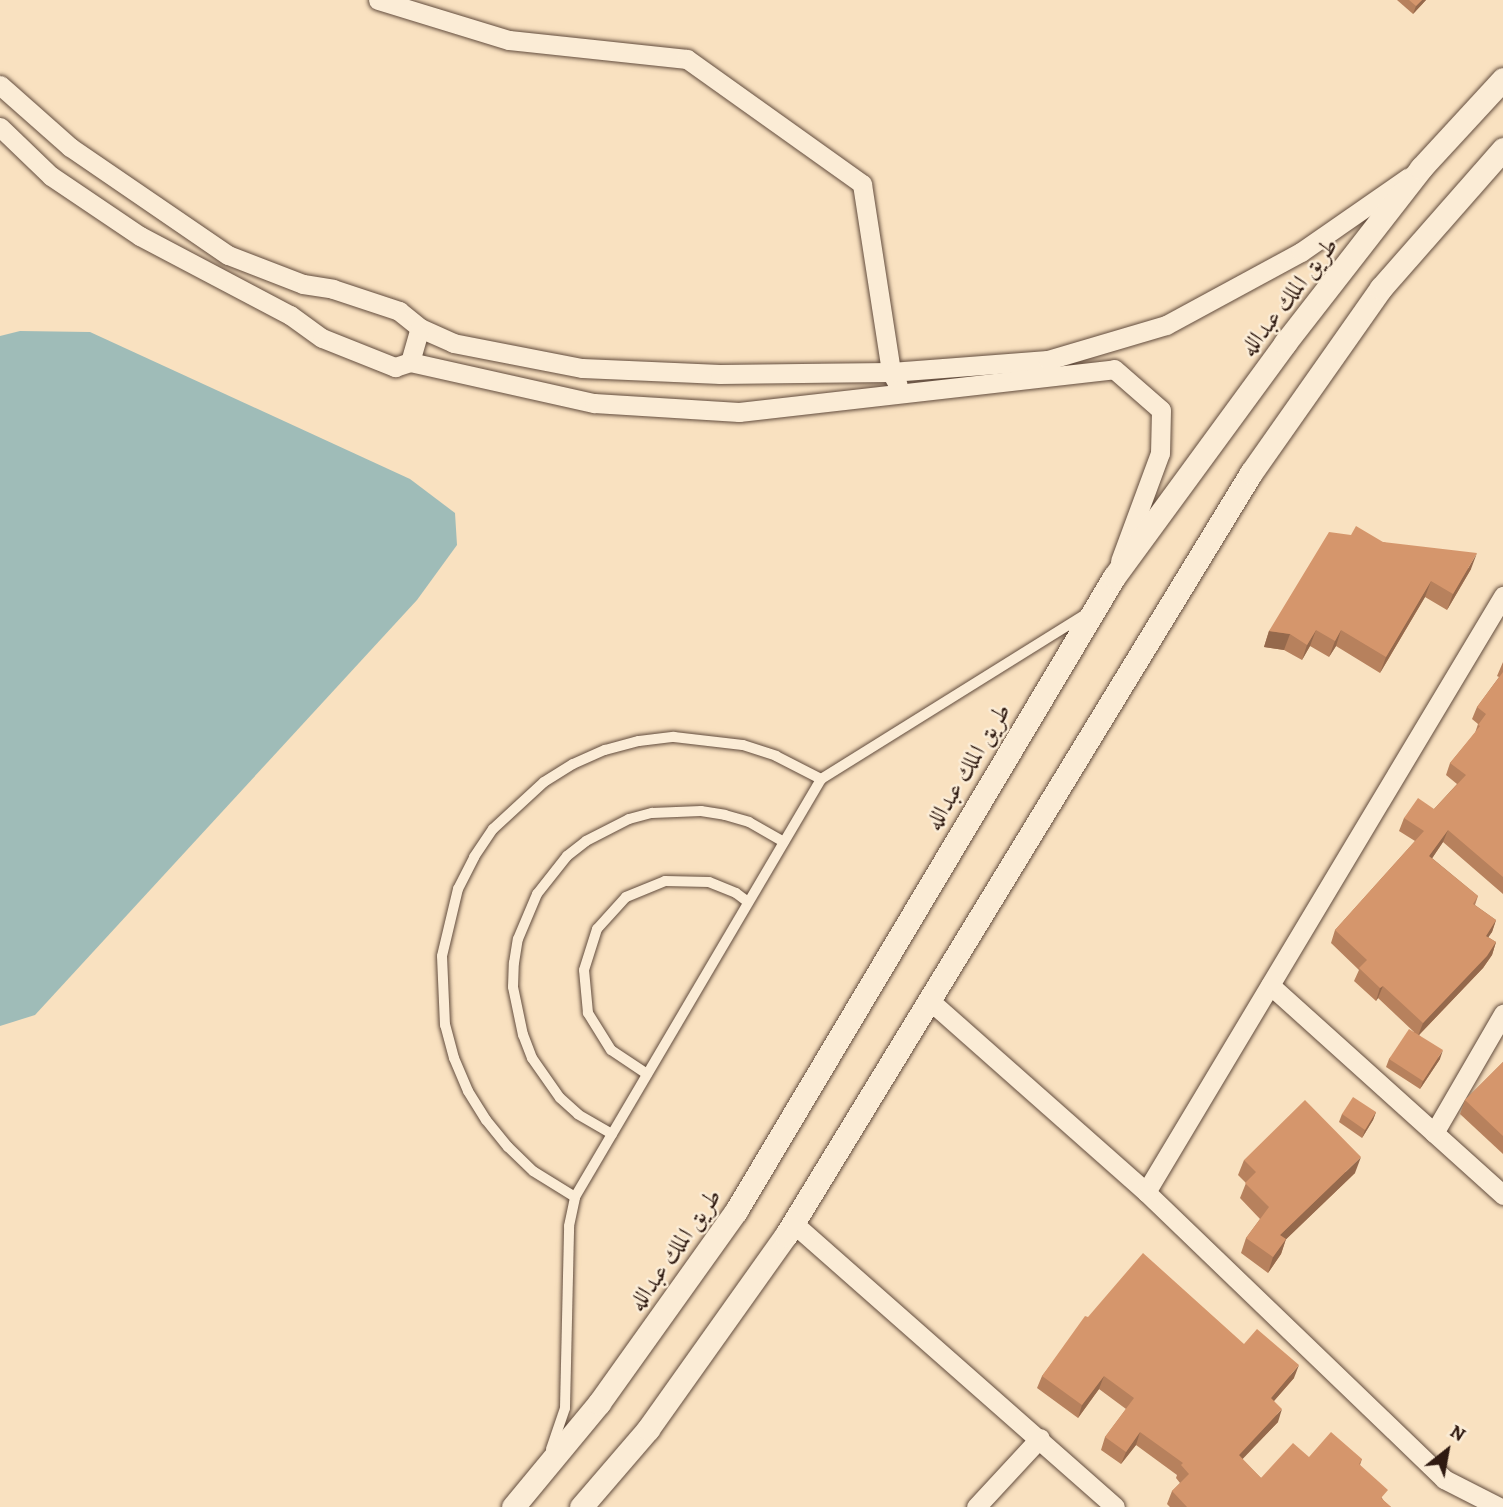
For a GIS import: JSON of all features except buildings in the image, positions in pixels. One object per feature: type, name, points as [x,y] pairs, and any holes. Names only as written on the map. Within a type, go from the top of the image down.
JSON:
[{"type":"street","points":[[378,0],[509,40],[687,59],[862,184],[891,372],[903,395]]},
{"type":"street","name":"طريق الملك عبدالله","points":[[513,1507],[599,1403],[736,1211],[1114,577],[1285,343],[1421,169],[1503,79]]},
{"type":"street","points":[[0,85],[70,147],[228,255],[303,284],[333,289],[400,311],[420,328],[453,343],[582,369],[720,374],[891,372],[1048,360],[1166,325],[1301,252],[1421,169]]},
{"type":"street","points":[[0,127],[51,176],[140,236],[290,315],[322,338],[394,368],[410,362],[594,403],[739,412],[1114,369],[1161,410],[1160,453],[1114,577]]},
{"type":"street","points":[[586,1502],[648,1429],[793,1223],[1251,473],[1381,288],[1503,149]]},
{"type":"street","points":[[410,362],[420,328]]},
{"type":"street","points":[[903,395],[914,370]]},
{"type":"street","points":[[1146,1192],[1503,596]]},
{"type":"street","points":[[1270,985],[1503,1195]]},
{"type":"street","points":[[929,1000],[1146,1192],[1444,1479],[1499,1507]]},
{"type":"street","points":[[1434,1133],[1503,1014]]},
{"type":"street","points":[[793,1223],[1040,1438],[1115,1507]]},
{"type":"street","points":[[976,1507],[1040,1438]]},
{"type":"lane","points":[[536,1479],[558,1434],[565,1408],[569,1226],[575,1197],[821,779],[1093,611]]},
{"type":"lane","points":[[575,1197],[533,1171],[508,1147],[474,1101],[454,1058],[445,1025],[442,956],[458,889],[474,858],[493,829],[544,782],[595,755],[639,741],[685,738],[743,745],[776,755],[821,779]]},
{"type":"lane","points":[[612,1134],[578,1114],[560,1098],[538,1068],[523,1035],[513,987],[514,963],[518,939],[537,894],[567,856],[586,841],[629,819],[653,813],[677,810],[725,815],[749,822],[784,842]]},
{"type":"lane","points":[[647,1074],[611,1050],[588,1013],[583,970],[597,929],[626,898],[666,881],[709,882],[736,893],[748,902]]},
{"type":"water","points":[[20,331],[90,332],[410,479],[455,513],[457,545],[417,600],[35,1015],[0,1026],[0,336]]}]
